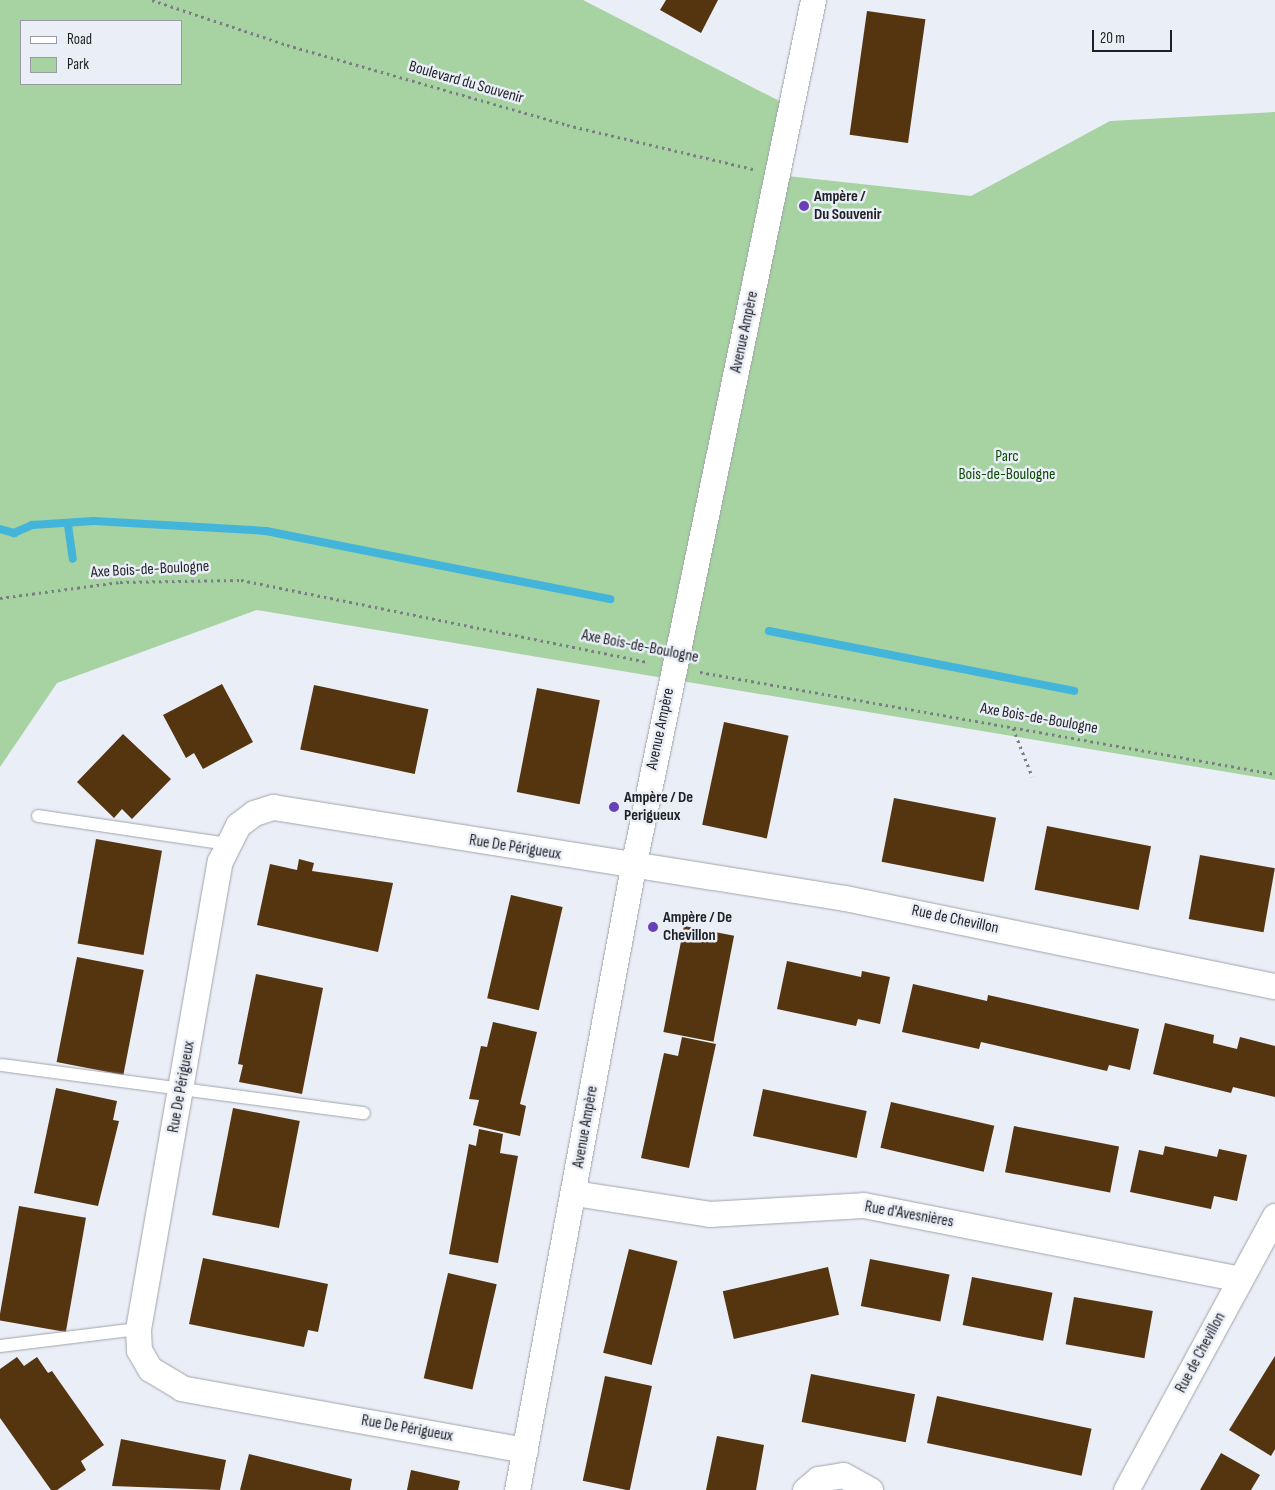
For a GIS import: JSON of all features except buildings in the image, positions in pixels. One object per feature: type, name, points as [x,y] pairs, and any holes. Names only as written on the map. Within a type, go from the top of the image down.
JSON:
[{"type":"street","name":"Avenue Ampère","points":[[517,1490],[574,1194],[633,867],[813,0]]},
{"type":"street","name":"Rue De Périgueux","points":[[525,1450],[182,1388],[150,1369],[139,1350],[138,1328],[182,1088],[220,861],[238,824],[254,812],[273,807],[633,867]]},
{"type":"street","name":"Rue de Chevillon","points":[[633,867],[845,898],[1275,986]]},
{"type":"street","name":"Rue d'Avesnières","points":[[574,1194],[709,1214],[863,1205],[1240,1280]]},
{"type":"street","name":"Rue de Chevillon","points":[[1126,1490],[1275,1216]]},
{"type":"street","points":[[805,1490],[830,1475],[857,1479],[872,1489]]},
{"type":"lane","points":[[38,816],[227,844]]},
{"type":"lane","points":[[2,1065],[364,1113]]},
{"type":"lane","points":[[0,1346],[138,1328]]},
{"type":"path","name":"Boulevard du Souvenir","points":[[152,0],[286,45],[558,123],[778,175]]},
{"type":"path","name":"Axe Bois-de-Boulogne","points":[[0,598],[120,582],[241,580],[674,667],[1275,774]]},
{"type":"path","points":[[1013,727],[1032,776]]},
{"type":"green space","name":"Parc Bois-de-Boulogne","points":[[0,0],[583,0],[789,106],[778,175],[971,196],[1110,121],[1275,112],[1275,780],[257,610],[57,683],[0,767]]},
{"type":"waterway","points":[[0,529],[14,533],[32,525],[94,521],[266,531],[610,599]]},
{"type":"waterway","points":[[68,525],[73,559]]},
{"type":"waterway","points":[[769,631],[1074,691]]},
{"type":"place","name":"Ampère / Du Souvenir","points":[[804,206]]},
{"type":"place","name":"Ampère / De Perigueux","points":[[614,807]]},
{"type":"place","name":"Ampère / De Chevillon","points":[[653,927]]}]
